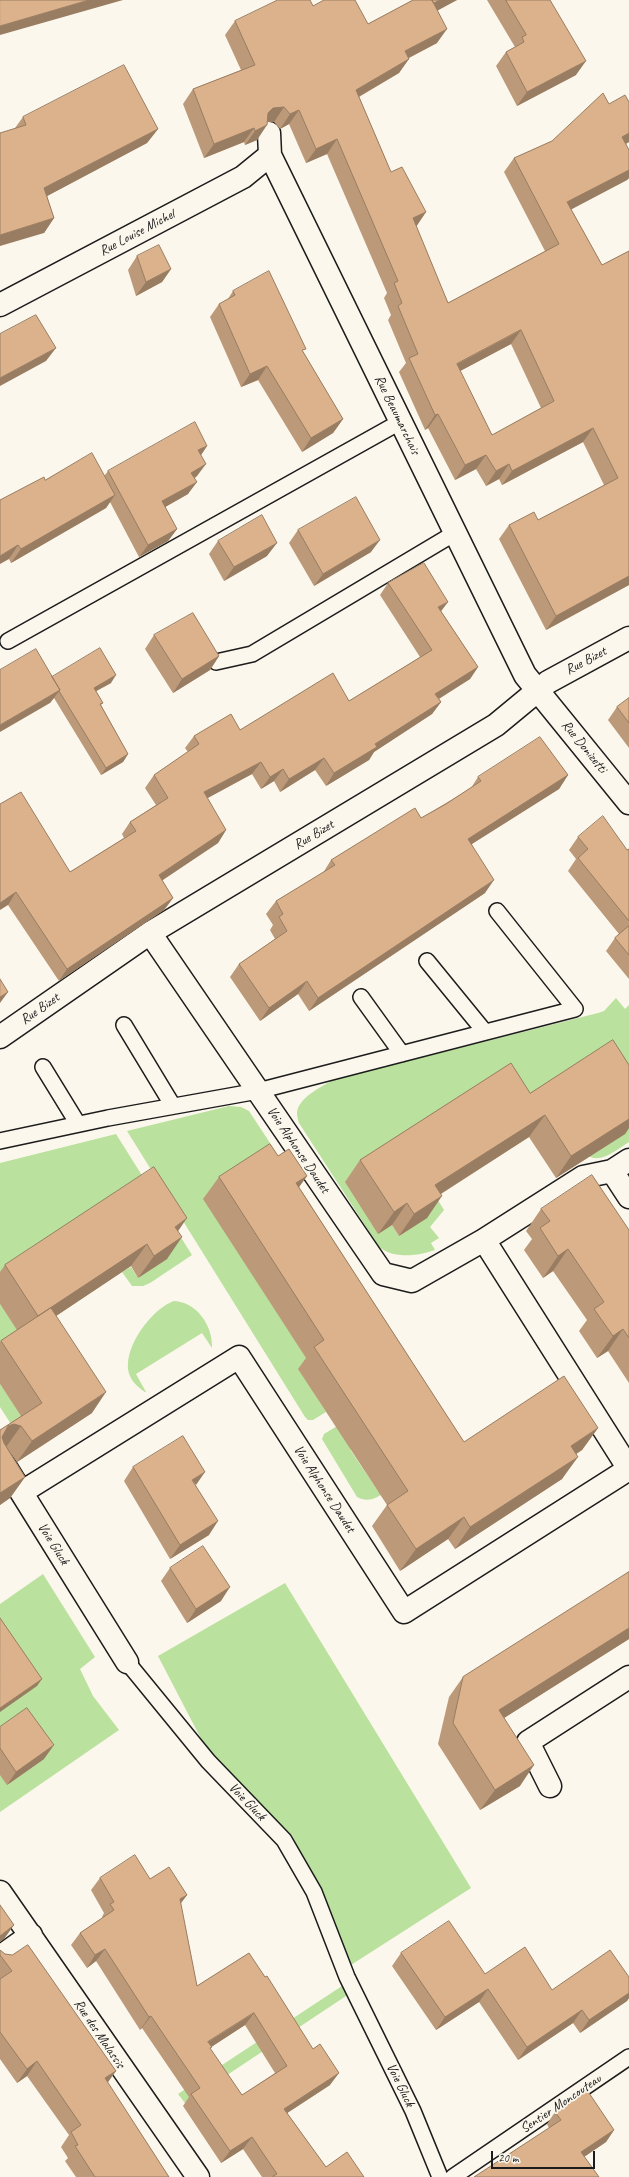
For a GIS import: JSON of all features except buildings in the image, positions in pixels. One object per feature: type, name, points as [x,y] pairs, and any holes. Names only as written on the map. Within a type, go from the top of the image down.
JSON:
[{"type":"street","name":"Rue Beaumarchais","points":[[269,133],[270,155],[525,674],[537,692]]},
{"type":"street","name":"Rue Louise Michel","points":[[0,305],[243,177],[270,155]]},
{"type":"street","name":"Rue Bizet","points":[[0,1037],[150,933],[496,725],[548,682],[629,638]]},
{"type":"street","name":"Rue Donizetti","points":[[537,692],[629,803]]},
{"type":"street","name":"Voie Alphonse Daudet","points":[[150,933],[383,1274],[412,1280],[484,1240],[583,1177],[621,1165],[629,1197]]},
{"type":"street","name":"Voie Alphonse Daudet","points":[[22,1492],[239,1357],[404,1612],[629,1469],[484,1240]]},
{"type":"street","name":"Voie Gluck","points":[[0,1458],[127,1662]]},
{"type":"street","points":[[550,1786],[528,1742],[629,1677]]},
{"type":"street","name":"Rue des Malassis","points":[[0,1892],[198,2177]]},
{"type":"street","points":[[0,1957],[31,1935]]},
{"type":"lane","points":[[8,641],[400,422]]},
{"type":"lane","points":[[216,662],[252,654],[455,533]]},
{"type":"lane","points":[[0,1141],[78,1124],[258,1091],[575,1009],[497,911]]},
{"type":"lane","points":[[427,961],[485,1032]]},
{"type":"lane","points":[[361,997],[402,1054]]},
{"type":"lane","points":[[124,1025],[173,1106]]},
{"type":"lane","points":[[43,1068],[78,1124]]},
{"type":"lane","name":"Voie Gluck","points":[[127,1662],[208,1761],[284,1840],[314,1892],[347,1977],[413,2111],[440,2177]]},
{"type":"lane","name":"Sentier Moncouteau","points":[[453,2177],[629,2057]]},
{"type":"green space","points":[[616,998],[625,1009],[629,1005],[629,1111],[598,1062],[378,1233],[392,1225],[399,1236],[426,1218],[436,1197],[444,1210],[430,1227],[439,1238],[431,1243],[435,1250],[414,1255],[399,1255],[385,1251],[379,1247],[299,1123],[297,1114],[301,1102],[333,1080],[598,1013],[604,1011]]},
{"type":"green space","points":[[229,1106],[241,1107],[249,1111],[309,1204],[204,1199],[309,1362],[299,1369],[326,1412],[313,1420],[308,1420],[305,1417],[127,1131]]},
{"type":"green space","points":[[629,1115],[629,1142],[601,1158],[590,1157],[585,1153]]},
{"type":"green space","points":[[116,1134],[192,1255],[150,1283],[143,1286],[132,1286],[122,1272],[131,1267],[138,1278],[166,1259],[0,1280],[0,1163]]},
{"type":"green space","points":[[174,1301],[182,1302],[190,1306],[202,1317],[210,1332],[212,1348],[202,1333],[136,1374],[145,1392],[136,1385],[130,1376],[128,1366],[129,1355],[133,1343],[147,1322],[165,1305]]},
{"type":"green space","points":[[0,1304],[23,1338],[0,1353]]},
{"type":"green space","points":[[0,1384],[36,1438],[20,1438],[0,1407]]},
{"type":"green space","points":[[347,1420],[351,1451],[378,1491],[391,1488],[375,1498],[366,1500],[357,1497],[322,1439],[324,1434]]},
{"type":"green space","points":[[43,1574],[95,1657],[80,1669],[93,1696],[119,1730],[0,1812],[0,1604]]},
{"type":"green space","points":[[285,1583],[471,1888],[351,1965],[292,1835],[234,1782],[209,1754],[158,1656]]},
{"type":"green space","points":[[342,1986],[349,1994],[185,2103],[178,2094]]}]
